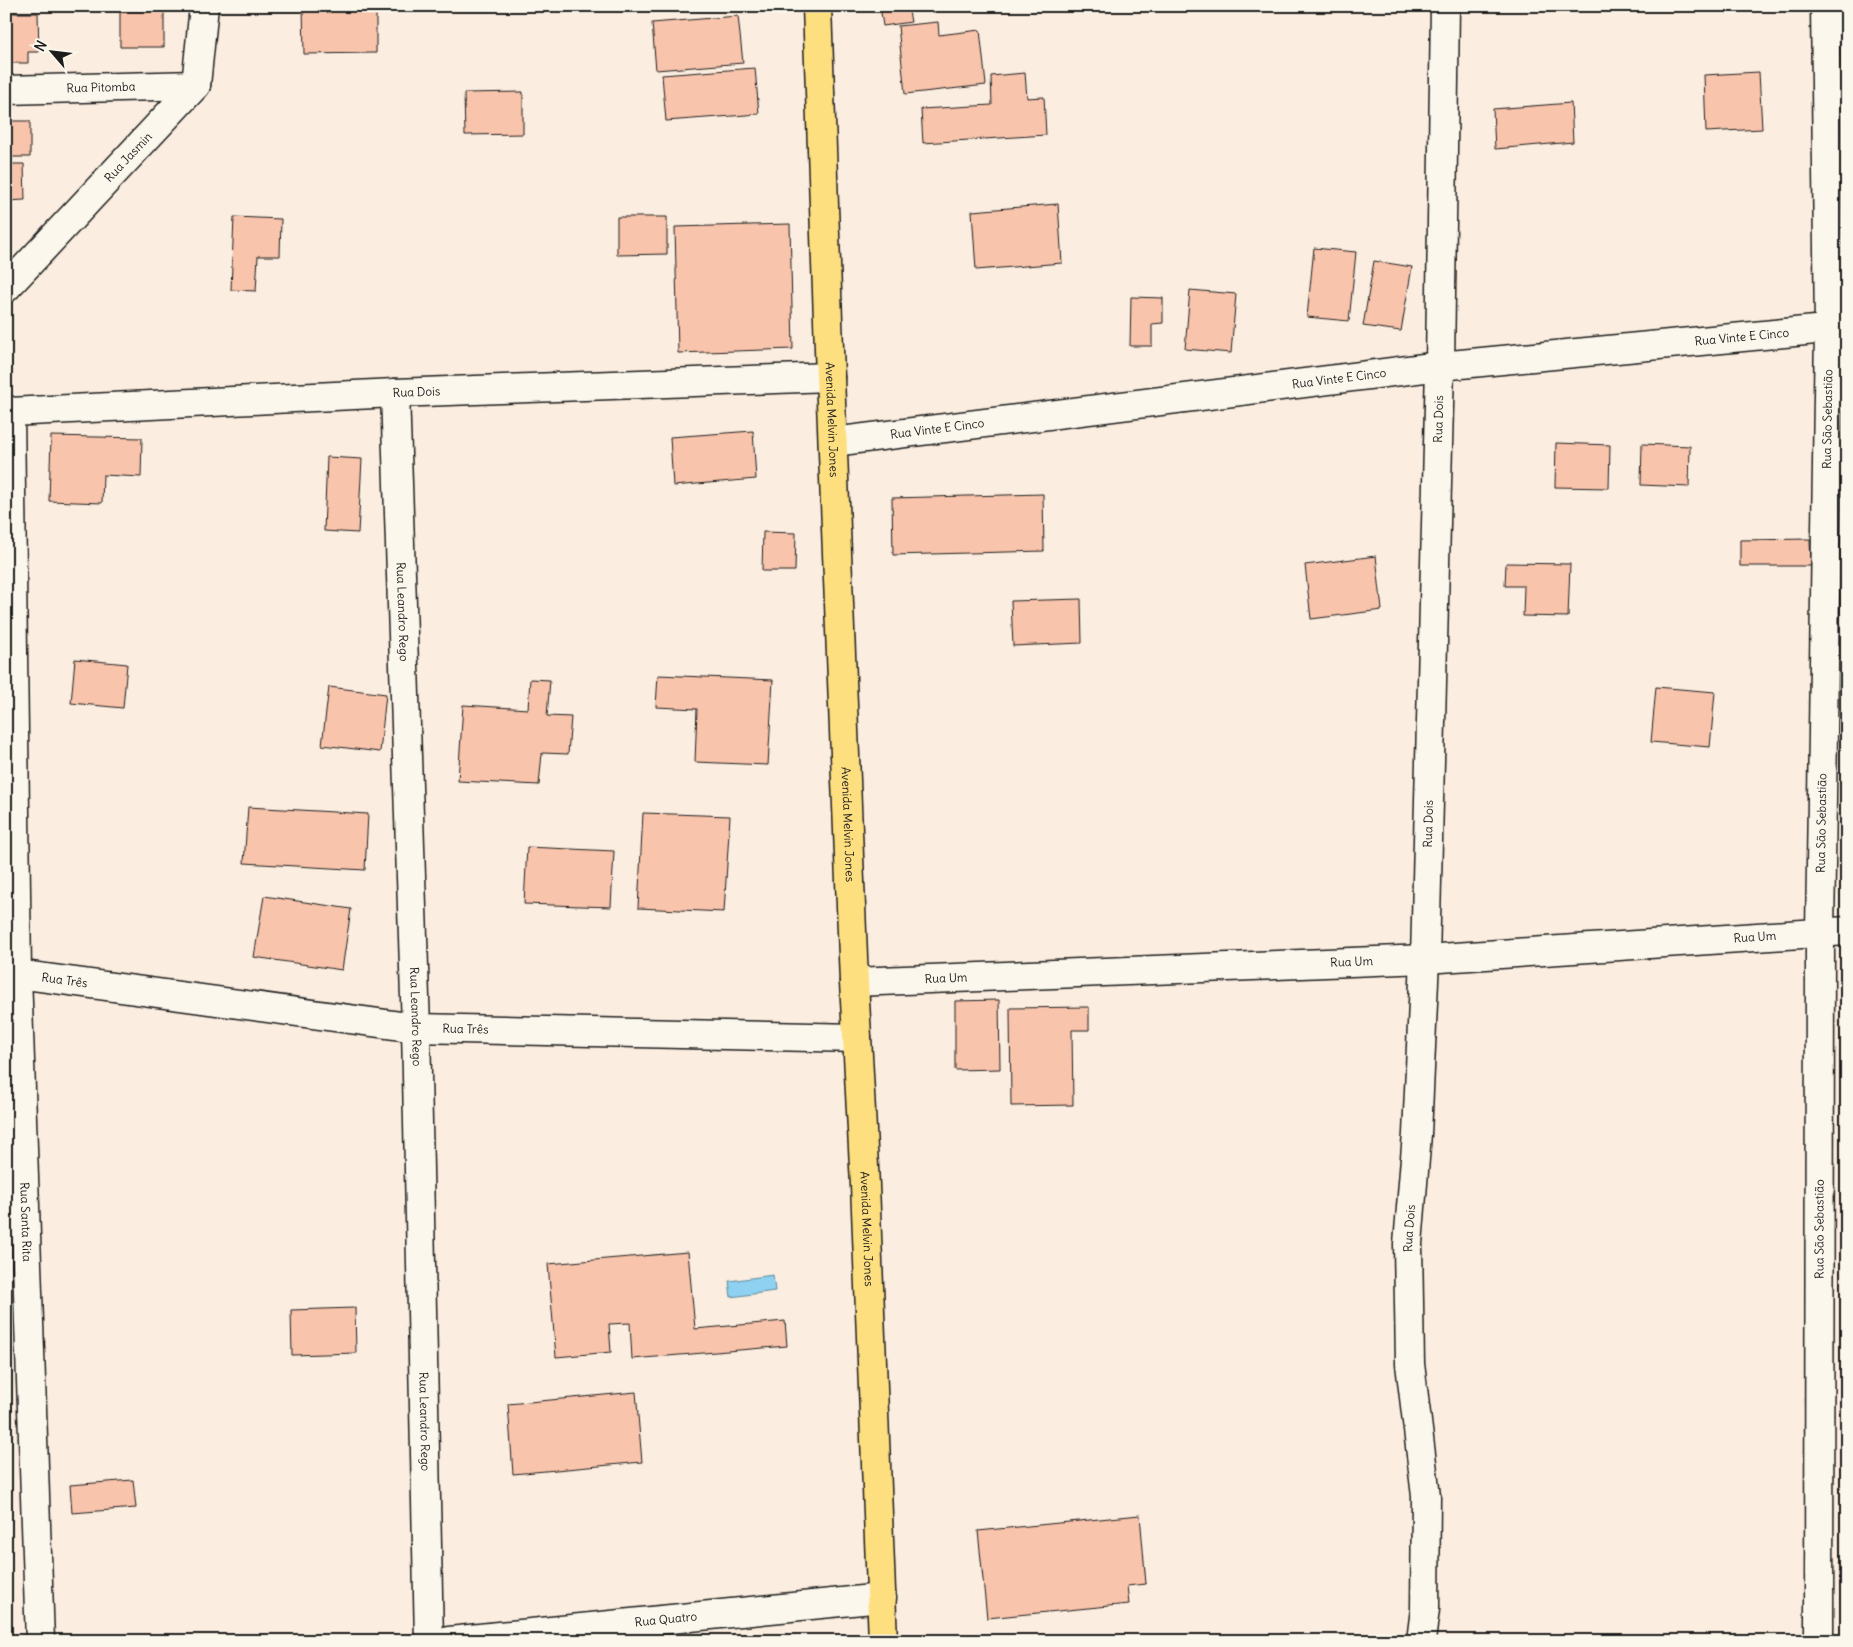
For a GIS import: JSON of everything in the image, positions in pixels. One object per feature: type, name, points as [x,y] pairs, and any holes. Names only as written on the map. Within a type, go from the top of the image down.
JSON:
[{"type":"main road","name":"Avenida Melvin Jones","points":[[817,6],[854,982],[866,1185],[883,1641]]},
{"type":"street","points":[[196,85],[204,6]]},
{"type":"street","name":"Rua Dois","points":[[1421,1641],[1425,1609],[1426,1496],[1410,1364],[1408,1244],[1417,1134],[1426,959],[1440,366],[1445,6]]},
{"type":"street","name":"Rua São Sebastião","points":[[1819,1641],[1820,932],[1838,328],[1825,6]]},
{"type":"street","name":"Rua Pitomba","points":[[6,90],[196,85]]},
{"type":"street","name":"Rua Jasmin","points":[[6,288],[196,85]]},
{"type":"street","name":"Rua Vinte E Cinco","points":[[833,442],[1440,366],[1838,328]]},
{"type":"street","name":"Rua Dois","points":[[8,411],[395,393],[830,377]]},
{"type":"street","name":"Rua Leandro Rego","points":[[395,393],[416,1028],[429,1641]]},
{"type":"street","name":"Rua Santa Rita","points":[[8,411],[17,974],[40,1641]]},
{"type":"street","name":"Rua Um","points":[[854,982],[1426,959],[1847,931]]},
{"type":"street","name":"Rua Três","points":[[17,974],[416,1028],[857,1038]]},
{"type":"street","name":"Rua Quatro","points":[[449,1641],[882,1598]]},
{"type":"water","points":[[773,1275],[775,1291],[731,1297],[729,1281]]},
{"type":"building","points":[[303,6],[376,6],[376,53],[304,54]]},
{"type":"building","points":[[880,6],[908,6],[911,22],[883,26]]},
{"type":"building","points":[[120,11],[164,11],[164,47],[120,47]]},
{"type":"building","points":[[6,13],[38,13],[39,52],[28,52],[28,63],[6,63]]},
{"type":"building","points":[[738,16],[743,63],[656,70],[652,23]]},
{"type":"building","points":[[938,22],[939,35],[980,30],[986,85],[905,94],[898,26]]},
{"type":"building","points":[[755,68],[759,114],[666,121],[662,75]]},
{"type":"building","points":[[1759,72],[1762,129],[1706,132],[1704,75]]},
{"type":"building","points":[[1025,73],[1027,98],[1044,97],[1046,135],[923,143],[921,109],[992,105],[991,76]]},
{"type":"building","points":[[523,92],[523,134],[465,135],[464,93]]},
{"type":"building","points":[[1571,103],[1573,142],[1495,149],[1493,109]]},
{"type":"building","points":[[6,121],[30,121],[30,157],[6,157]]},
{"type":"building","points":[[6,164],[24,164],[25,200],[6,201]]},
{"type":"building","points":[[1058,204],[1062,263],[976,270],[972,211]]},
{"type":"building","points":[[234,217],[281,219],[280,256],[258,256],[256,291],[231,290]]},
{"type":"building","points":[[617,217],[667,217],[667,254],[617,255]]},
{"type":"building","points":[[790,224],[793,349],[678,353],[675,227]]},
{"type":"building","points":[[1314,248],[1356,252],[1349,321],[1307,317]]},
{"type":"building","points":[[1374,261],[1412,267],[1401,331],[1363,326]]},
{"type":"building","points":[[1190,290],[1236,294],[1231,353],[1185,349]]},
{"type":"building","points":[[1131,297],[1163,298],[1163,323],[1152,324],[1152,346],[1130,346]]},
{"type":"building","points":[[753,431],[756,479],[673,486],[670,437]]},
{"type":"building","points":[[51,436],[142,438],[141,477],[103,475],[102,503],[49,501]]},
{"type":"building","points":[[1556,443],[1610,445],[1609,488],[1555,487]]},
{"type":"building","points":[[1642,444],[1690,446],[1689,487],[1641,485]]},
{"type":"building","points":[[327,457],[362,459],[358,533],[324,531]]},
{"type":"building","points":[[1043,494],[1044,551],[893,555],[892,498]]},
{"type":"building","points":[[763,532],[796,533],[795,571],[762,571]]},
{"type":"building","points":[[1810,539],[1811,566],[1740,566],[1740,540]]},
{"type":"building","points":[[1376,556],[1382,610],[1311,619],[1305,565]]},
{"type":"building","points":[[1506,563],[1570,564],[1568,617],[1523,616],[1524,586],[1505,586]]},
{"type":"building","points":[[1081,599],[1082,643],[1013,646],[1011,601]]},
{"type":"building","points":[[75,659],[127,664],[123,708],[71,703]]},
{"type":"building","points":[[658,675],[773,680],[768,765],[695,762],[697,709],[656,707]]},
{"type":"building","points":[[530,679],[550,680],[547,716],[571,717],[568,754],[542,753],[539,785],[458,781],[463,705],[528,709]]},
{"type":"building","points":[[329,687],[386,694],[380,752],[322,745]]},
{"type":"building","points":[[1656,687],[1715,692],[1710,747],[1651,742]]},
{"type":"building","points":[[248,807],[368,814],[365,870],[244,863]]},
{"type":"building","points":[[643,813],[730,816],[724,912],[638,908]]},
{"type":"building","points":[[527,847],[614,851],[611,907],[524,904]]},
{"type":"building","points":[[264,896],[351,909],[342,970],[254,957]]},
{"type":"building","points":[[999,1000],[1000,1069],[955,1070],[955,1001]]},
{"type":"building","points":[[1089,1007],[1089,1030],[1072,1030],[1073,1105],[1011,1106],[1010,1008]]},
{"type":"building","points":[[688,1252],[695,1329],[785,1321],[787,1346],[632,1359],[630,1323],[609,1324],[611,1352],[556,1357],[548,1264]]},
{"type":"building","points":[[355,1308],[356,1353],[292,1355],[291,1310]]},
{"type":"building","points":[[636,1392],[642,1462],[513,1474],[508,1404]]},
{"type":"building","points":[[133,1480],[136,1508],[72,1513],[70,1485]]},
{"type":"building","points":[[1140,1515],[1146,1584],[1127,1586],[1129,1604],[987,1618],[978,1531]]},
{"type":"building","points":[[1475,1637],[1532,1641],[1475,1641]]}]
